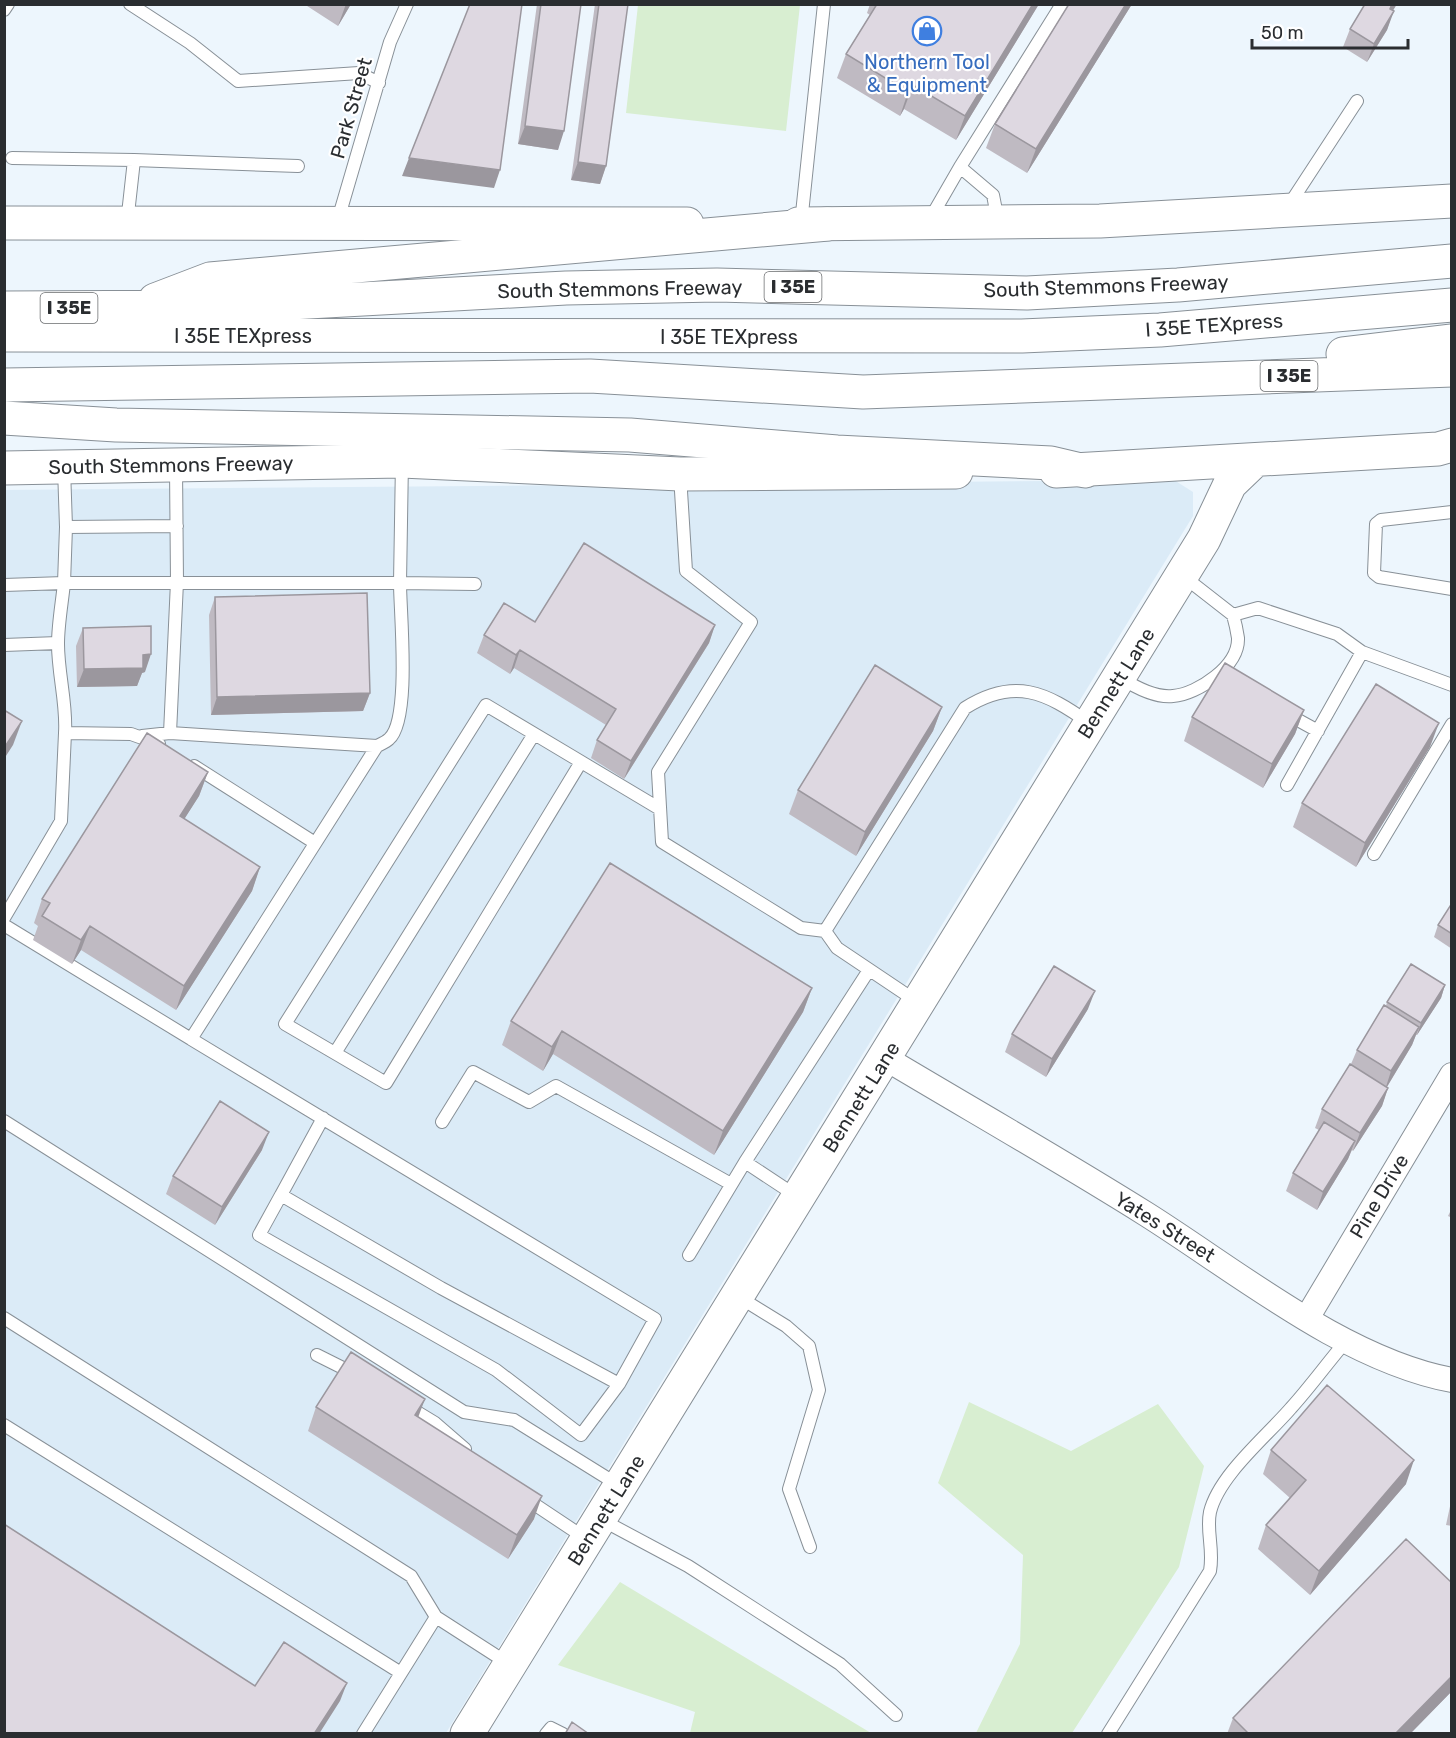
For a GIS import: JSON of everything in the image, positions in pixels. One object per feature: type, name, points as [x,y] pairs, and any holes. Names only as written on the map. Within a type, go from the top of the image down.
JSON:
[{"type":"main road","points":[[4,223],[814,224],[1100,221],[1285,211],[1448,196]]},
{"type":"main road","points":[[134,308],[210,279],[814,224]]},
{"type":"main road","name":"South Stemmons Freeway","points":[[4,308],[215,307],[566,288],[706,285],[1026,293],[1178,285],[1452,261]]},
{"type":"main road","name":"I 35E TEXpress","points":[[4,335],[1022,336],[1160,330],[1452,305]]},
{"type":"main road","points":[[1127,381],[1452,341]]},
{"type":"main road","name":"I 35E","points":[[4,385],[590,376],[863,392],[1452,370]]},
{"type":"main road","points":[[4,418],[116,425],[630,435],[837,452],[1051,463],[1085,471]]},
{"type":"main road","name":"South Stemmons Freeway","points":[[4,468],[402,461],[680,474],[1085,471],[1438,449],[1452,445]]},
{"type":"main road","name":"Bennett Lane","points":[[467,1734],[1204,539],[1230,484],[1254,461]]},
{"type":"street","name":"Yates Street","points":[[885,1058],[1145,1214],[1307,1318],[1386,1361],[1425,1375],[1452,1380]]},
{"type":"street","name":"Pine Drive","points":[[1307,1318],[1452,1075]]},
{"type":"lane","points":[[4,10],[8,4]]},
{"type":"lane","points":[[130,4],[190,43],[238,81],[359,73],[379,83]]},
{"type":"lane","name":"Park Street","points":[[337,224],[390,42],[407,4]]},
{"type":"lane","points":[[814,224],[824,4]]},
{"type":"lane","points":[[928,223],[960,167],[1062,4]]},
{"type":"lane","points":[[1285,211],[1357,101]]},
{"type":"lane","points":[[12,158],[298,166]]},
{"type":"lane","points":[[127,223],[134,160]]},
{"type":"lane","points":[[960,167],[993,195],[998,222]]},
{"type":"lane","points":[[191,1039],[377,746],[390,739],[403,704],[400,583],[402,461]]},
{"type":"lane","points":[[170,732],[177,582],[176,465]]},
{"type":"lane","points":[[4,918],[61,821],[66,716],[61,688],[58,643],[64,583],[66,527],[64,467]]},
{"type":"lane","points":[[680,474],[686,571],[752,622],[658,772],[662,842],[801,927],[825,931],[837,948],[919,1003]]},
{"type":"lane","points":[[1452,512],[1381,520],[1376,524],[1374,573],[1379,578],[1452,590]]},
{"type":"lane","points":[[66,527],[177,526]]},
{"type":"lane","points":[[1119,677],[1138,689],[1173,696],[1223,678],[1238,640],[1233,615],[1182,575]]},
{"type":"lane","points":[[4,585],[177,582],[475,584]]},
{"type":"lane","points":[[1233,615],[1258,608],[1337,634],[1362,652],[1452,685]]},
{"type":"lane","points":[[4,645],[58,643]]},
{"type":"lane","points":[[1287,785],[1362,652]]},
{"type":"lane","points":[[825,931],[964,708],[979,699],[1013,689],[1047,696],[1090,724]]},
{"type":"lane","points":[[581,762],[386,1083],[285,1024],[486,705],[660,809]]},
{"type":"lane","points":[[1278,709],[1318,731]]},
{"type":"lane","points":[[1374,854],[1452,724]]},
{"type":"lane","points":[[65,733],[142,736],[170,732],[377,746]]},
{"type":"lane","points":[[334,1053],[534,734]]},
{"type":"lane","points":[[142,736],[167,750]]},
{"type":"lane","points":[[187,762],[315,843]]},
{"type":"lane","points":[[4,925],[191,1039],[323,1118],[655,1319],[619,1384],[581,1435],[496,1370],[260,1235],[323,1118]]},
{"type":"lane","points":[[688,1255],[869,970]]},
{"type":"lane","points":[[442,1122],[473,1072],[529,1102],[556,1086],[731,1184]]},
{"type":"lane","points":[[4,1121],[464,1412],[514,1419],[621,1486]]},
{"type":"lane","points":[[745,1162],[799,1198]]},
{"type":"lane","points":[[281,1195],[441,1288],[619,1384]]},
{"type":"lane","points":[[738,1296],[786,1326],[809,1346],[819,1390],[789,1489],[810,1547]]},
{"type":"lane","points":[[4,1318],[411,1576],[436,1617],[510,1665]]},
{"type":"lane","points":[[1108,1734],[1210,1571],[1213,1557],[1209,1527],[1214,1502],[1248,1451],[1290,1409],[1347,1340]]},
{"type":"lane","points":[[317,1355],[371,1384]]},
{"type":"lane","points":[[398,1401],[435,1423],[479,1460]]},
{"type":"lane","points":[[4,1425],[401,1673]]},
{"type":"lane","points":[[514,1489],[548,1515],[594,1529],[697,1571],[840,1664],[896,1715]]},
{"type":"lane","points":[[363,1734],[436,1617]]},
{"type":"lane","points":[[546,1734],[551,1728],[563,1734]]},
{"type":"shaded area","points":[[1174,480],[1193,492],[1193,516],[446,1733],[5,1733],[4,490]]},
{"type":"green space","points":[[638,5],[800,5],[786,131],[626,113]]},
{"type":"green space","points":[[969,1402],[1071,1451],[1158,1404],[1204,1466],[1179,1567],[1072,1733],[976,1733],[1020,1644],[1023,1555],[938,1483]]},
{"type":"green space","points":[[620,1582],[871,1733],[690,1733],[695,1712],[558,1665]]},
{"type":"building","points":[[470,4],[522,4],[500,170],[409,158]]},
{"type":"building","points":[[541,4],[581,4],[564,131],[525,126]]},
{"type":"building","points":[[599,4],[628,4],[606,166],[578,162]]},
{"type":"building","points":[[877,4],[1033,4],[965,116],[913,85],[908,92],[846,54]]},
{"type":"building","points":[[1069,4],[1126,4],[1036,149],[995,124]]},
{"type":"building","points":[[1365,4],[1392,4],[1390,9],[1394,11],[1374,44],[1350,29]]},
{"type":"building","points":[[584,543],[715,625],[631,761],[597,740],[616,709],[520,650],[516,655],[484,635],[504,603],[535,622]]},
{"type":"building","points":[[367,593],[370,693],[217,697],[215,597]]},
{"type":"building","points":[[151,626],[151,654],[143,655],[143,668],[84,669],[83,628]]},
{"type":"building","points":[[1225,663],[1304,710],[1272,764],[1192,717]]},
{"type":"building","points":[[875,665],[942,707],[865,832],[798,790]]},
{"type":"building","points":[[1376,684],[1439,723],[1365,843],[1302,803]]},
{"type":"building","points":[[4,710],[22,721],[4,748]]},
{"type":"building","points":[[147,733],[208,772],[180,816],[260,867],[184,986],[90,926],[81,940],[42,916],[50,903],[42,899]]},
{"type":"building","points":[[610,863],[812,988],[723,1131],[562,1031],[552,1047],[511,1021]]},
{"type":"building","points":[[1452,903],[1452,934],[1438,925]]},
{"type":"building","points":[[1411,964],[1445,985],[1421,1023],[1387,1002]]},
{"type":"building","points":[[1054,966],[1095,991],[1052,1059],[1012,1034]]},
{"type":"building","points":[[1384,1005],[1419,1027],[1391,1071],[1357,1050]]},
{"type":"building","points":[[1350,1064],[1388,1088],[1360,1133],[1322,1109]]},
{"type":"building","points":[[220,1101],[269,1132],[222,1207],[173,1176]]},
{"type":"building","points":[[1324,1122],[1355,1141],[1323,1192],[1293,1173]]},
{"type":"building","points":[[351,1352],[425,1399],[415,1415],[542,1496],[517,1535],[316,1407]]},
{"type":"building","points":[[1327,1385],[1414,1460],[1319,1571],[1266,1525],[1306,1480],[1271,1450]]},
{"type":"building","points":[[4,1524],[255,1686],[284,1642],[347,1683],[314,1734],[4,1734]]},
{"type":"building","points":[[1406,1539],[1452,1583],[1452,1676],[1395,1734],[1249,1734],[1233,1718]]},
{"type":"building","points":[[572,1722],[589,1734],[565,1734]]},
{"type":"place","name":"Northern Tool & Equipment","points":[[927,31]]}]
